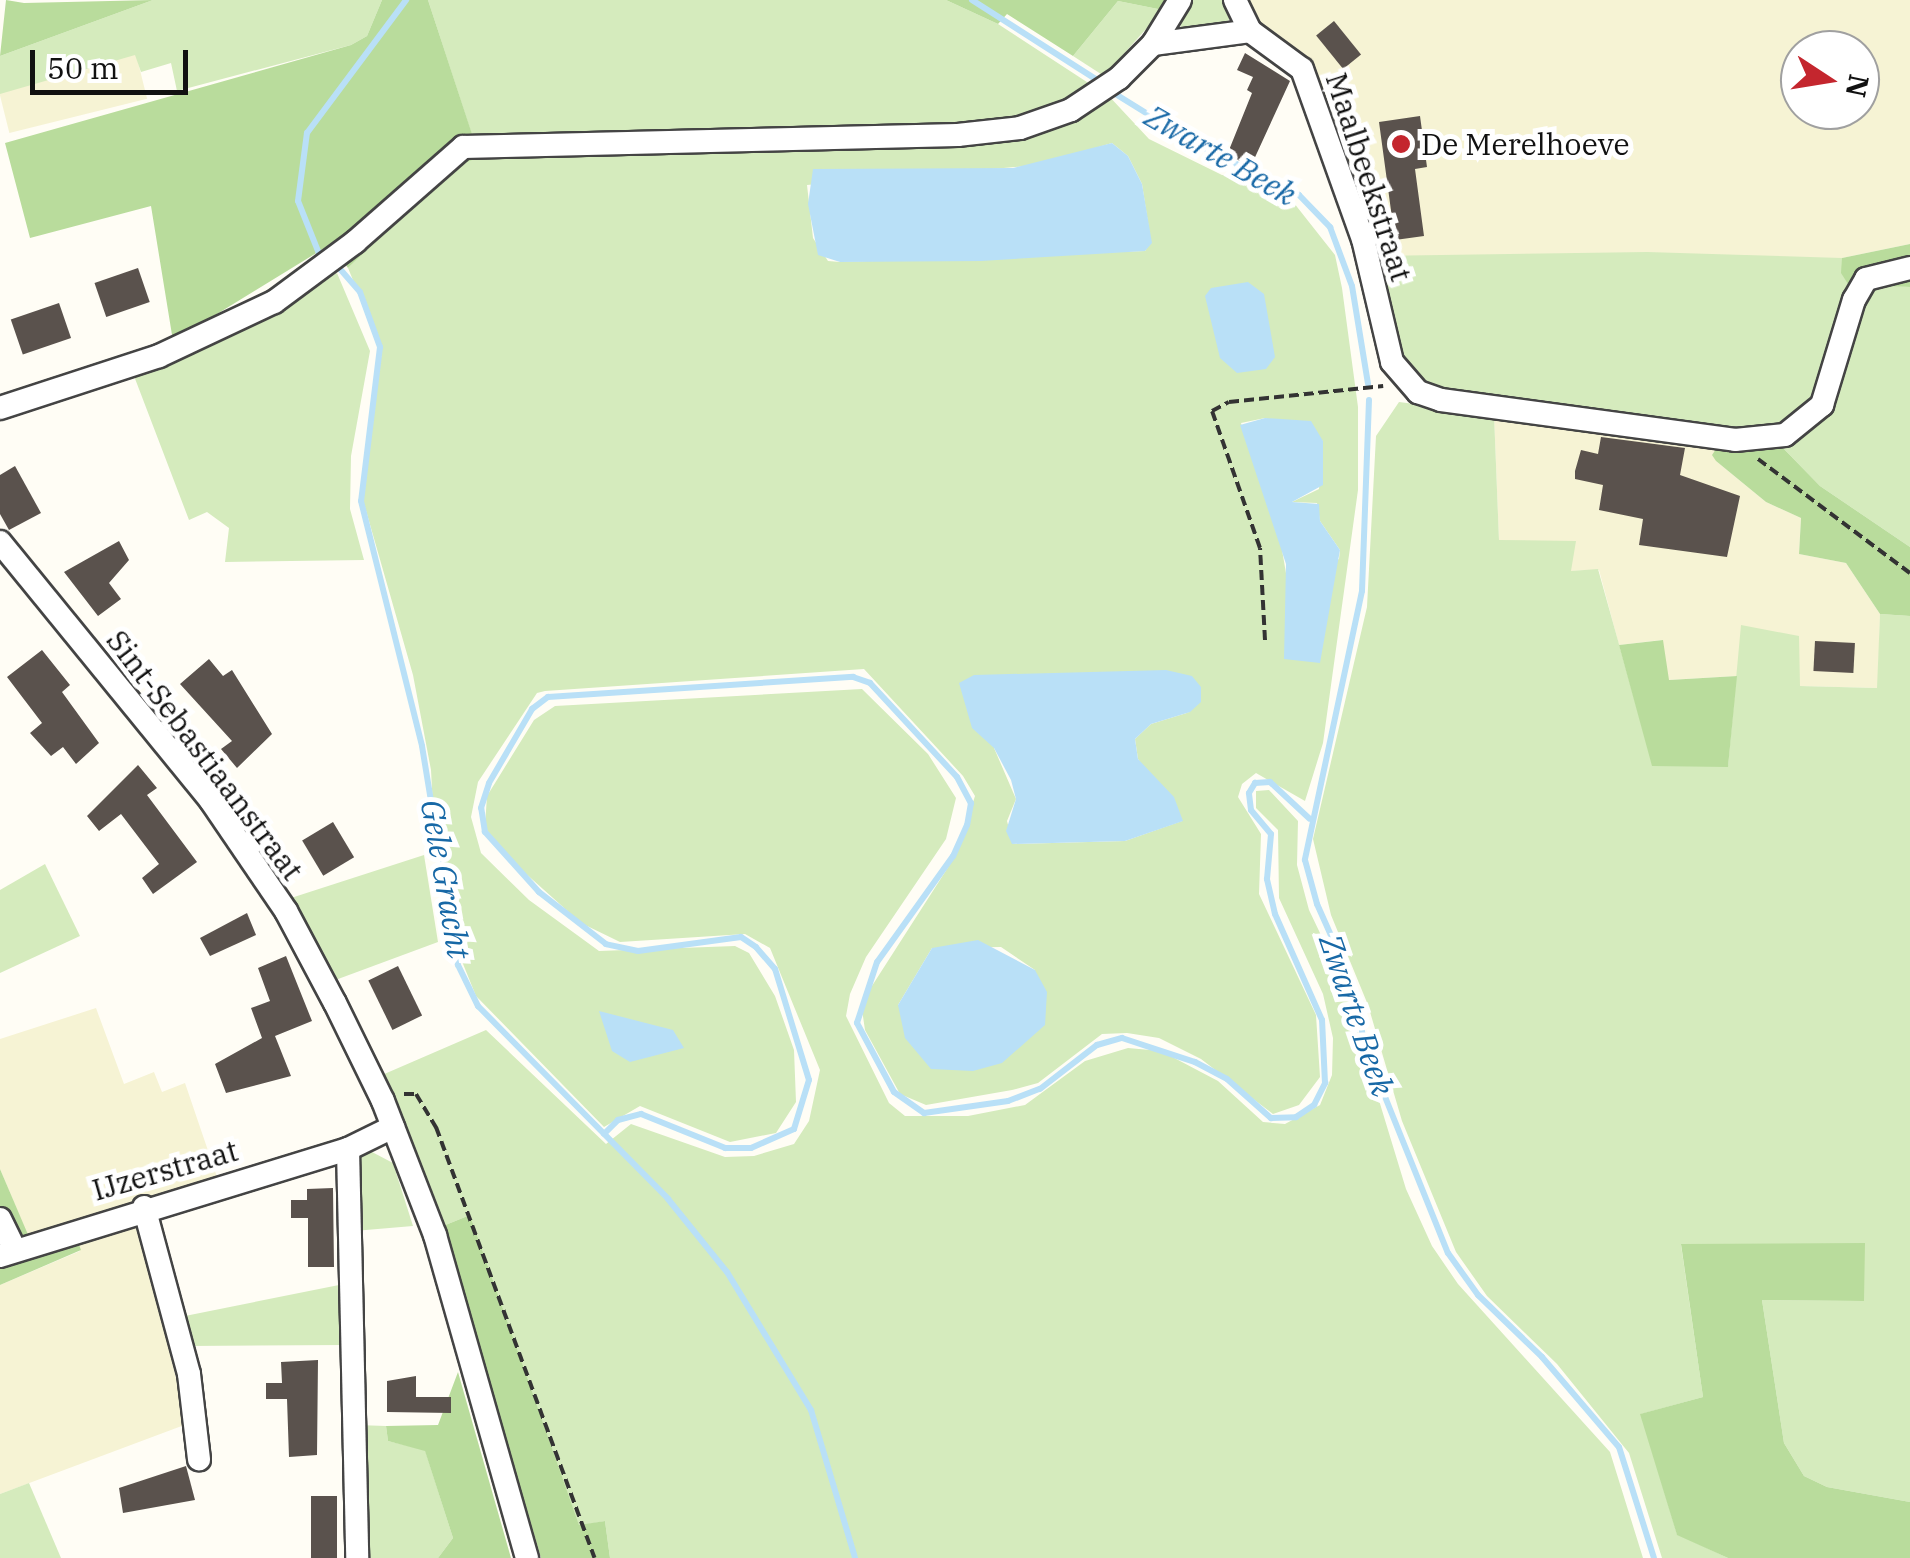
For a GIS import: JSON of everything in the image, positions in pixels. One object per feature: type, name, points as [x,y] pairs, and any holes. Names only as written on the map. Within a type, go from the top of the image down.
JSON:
[{"type":"street","points":[[0,408],[160,356],[274,302],[464,147],[958,135],[1020,128],[1098,94],[1119,78],[1154,44],[1180,0]]},
{"type":"street","points":[[1154,44],[1250,31],[1235,0]]},
{"type":"street","name":"Maalbeekstraat","points":[[1250,31],[1292,58],[1315,92],[1400,376]]},
{"type":"street","points":[[1400,376],[1441,400],[1736,440],[1768,440],[1802,425],[1834,380],[1854,300],[1866,279],[1910,268]]},
{"type":"street","name":"Sint-Sebastiaanstraat","points":[[0,542],[250,856],[286,911],[383,1100],[435,1235],[527,1558]]},
{"type":"street","points":[[357,1558],[348,1149],[393,1127]]},
{"type":"street","name":"IJzerstraat","points":[[7,1252],[144,1207],[348,1149]]},
{"type":"street","points":[[144,1207],[189,1374],[199,1459]]},
{"type":"street","points":[[0,1220],[7,1252]]},
{"type":"path","points":[[1265,640],[1260,548],[1212,411],[1229,402],[1382,387],[1400,376]]},
{"type":"path","points":[[1736,440],[1910,573]]},
{"type":"path","points":[[383,1100],[416,1094],[436,1127],[595,1558]]},
{"type":"shaded area","points":[[1245,0],[1910,0],[1910,244],[1842,258],[1373,256],[1291,49],[1258,22]]},
{"type":"shaded area","points":[[136,54],[147,99],[9,133],[0,88]]},
{"type":"shaded area","points":[[1494,414],[1718,446],[1716,461],[1766,502],[1801,518],[1799,554],[1846,563],[1880,614],[1878,688],[1799,686],[1742,626],[1737,676],[1668,680],[1662,640],[1619,645],[1599,570],[1571,571],[1499,541]]},
{"type":"shaded area","points":[[96,1008],[124,1084],[154,1072],[162,1092],[185,1083],[218,1180],[27,1234],[0,1169],[0,1039]]},
{"type":"shaded area","points":[[139,1224],[187,1424],[0,1494],[0,1285],[80,1251],[76,1237]]},
{"type":"green space","points":[[6,0],[24,3],[153,0],[0,56]]},
{"type":"green space","points":[[153,0],[382,0],[367,36],[351,45],[177,91],[171,63],[141,72],[135,55],[0,94],[0,56]]},
{"type":"green space","points":[[382,0],[428,0],[472,134],[487,134],[488,154],[451,168],[348,268],[331,244],[173,341],[151,206],[30,238],[5,143],[351,45],[367,36]]},
{"type":"green space","points":[[428,0],[946,0],[998,24],[1093,86],[1012,123],[472,135]]},
{"type":"green space","points":[[946,0],[1166,0],[1163,10],[1118,1],[1073,56],[1007,14],[998,24]]},
{"type":"green space","points":[[1186,0],[1230,0],[1232,16],[1224,25],[1180,29]]},
{"type":"green space","points":[[1118,1],[1163,10],[1104,76],[1073,56]]},
{"type":"green space","points":[[1107,94],[1149,139],[1222,175],[1253,177],[1290,198],[1335,255],[1358,407],[1358,490],[1323,743],[1305,801],[1256,773],[1242,784],[1238,797],[1261,834],[1259,894],[1316,1015],[1320,1077],[1299,1105],[1273,1114],[1201,1059],[1159,1038],[1102,1034],[1038,1083],[926,1105],[900,1094],[865,1030],[861,1003],[956,855],[975,796],[963,776],[864,669],[545,691],[537,693],[478,782],[471,817],[481,853],[529,900],[599,951],[735,946],[749,953],[775,996],[794,1050],[796,1102],[776,1133],[730,1142],[640,1106],[604,1127],[476,996],[459,954],[435,846],[431,770],[413,675],[363,500],[382,350],[348,268],[425,191],[474,154],[938,140]],"holes":[[[1112,143],[1128,156],[1142,184],[1151,242],[1145,251],[840,262],[828,261],[813,238],[807,185],[1038,165]],[[1265,418],[1323,441],[1319,489],[1292,502],[1317,503],[1320,521],[1340,550],[1339,559],[1288,585],[1280,538],[1241,423]],[[1190,712],[1151,724],[1135,739],[1138,759],[1182,821],[1125,841],[1013,844],[1007,821],[1016,799],[994,748]],[[1001,947],[1035,970],[898,1005],[932,948]]]},
{"type":"green space","points":[[1910,244],[1910,287],[1848,284],[1841,273],[1842,258]]},
{"type":"green space","points":[[1647,252],[1842,258],[1848,284],[1812,405],[1789,424],[1753,434],[1423,386],[1400,364],[1373,256]]},
{"type":"green space","points":[[337,273],[370,351],[351,456],[350,509],[364,560],[225,562],[229,528],[207,512],[189,520],[134,376],[220,340]]},
{"type":"green space","points":[[1874,284],[1910,287],[1910,547],[1820,486],[1783,448],[1828,412],[1852,324]]},
{"type":"green space","points":[[1399,402],[1494,414],[1499,540],[1576,541],[1571,571],[1598,569],[1653,766],[1728,766],[1741,625],[1799,636],[1800,686],[1877,688],[1880,614],[1910,616],[1910,1502],[1827,1487],[1804,1476],[1784,1443],[1762,1300],[1863,1301],[1681,1245],[1703,1397],[1641,1414],[1677,1534],[1728,1558],[1662,1558],[1629,1453],[1557,1364],[1487,1296],[1456,1252],[1402,1121],[1368,1005],[1331,915],[1313,839],[1367,607],[1376,436]]},
{"type":"green space","points":[[1718,446],[1783,448],[1820,486],[1910,547],[1910,616],[1880,614],[1846,563],[1799,554],[1801,518],[1766,502],[1716,461],[1712,455]]},
{"type":"green space","points":[[1663,640],[1669,680],[1737,676],[1728,767],[1652,766],[1619,645]]},
{"type":"green space","points":[[862,689],[928,754],[956,798],[946,839],[866,957],[850,994],[846,1016],[889,1103],[905,1116],[968,1116],[1025,1105],[1085,1061],[1128,1048],[1161,1051],[1218,1081],[1263,1122],[1285,1124],[1320,1105],[1332,1075],[1333,1038],[1323,994],[1279,898],[1278,830],[1256,808],[1256,791],[1269,790],[1298,821],[1297,865],[1309,910],[1342,979],[1406,1189],[1432,1246],[1458,1284],[1610,1452],[1643,1558],[610,1558],[605,1521],[579,1526],[470,1215],[443,1226],[382,1075],[486,1030],[606,1144],[631,1124],[725,1157],[754,1156],[794,1144],[809,1121],[820,1070],[770,948],[745,934],[620,942],[581,923],[497,848],[485,826],[487,796],[534,720],[555,706]]},
{"type":"green space","points":[[424,855],[438,942],[330,982],[291,898]]},
{"type":"green space","points":[[45,864],[80,936],[0,973],[0,890]]},
{"type":"green space","points":[[372,1152],[393,1163],[413,1226],[354,1231],[357,1157]]},
{"type":"green space","points":[[0,1169],[35,1251],[76,1237],[81,1250],[0,1285]]},
{"type":"green space","points":[[470,1215],[579,1525],[605,1521],[610,1558],[541,1558],[443,1226]]},
{"type":"green space","points":[[1865,1243],[1864,1301],[1762,1300],[1784,1443],[1804,1476],[1827,1487],[1910,1502],[1910,1558],[1728,1558],[1677,1535],[1640,1414],[1703,1397],[1681,1244]]},
{"type":"green space","points":[[344,1284],[345,1345],[188,1346],[180,1317]]},
{"type":"green space","points":[[458,1372],[511,1558],[438,1558],[453,1538],[425,1451],[388,1441],[386,1426],[438,1425]]},
{"type":"green space","points":[[357,1425],[386,1426],[388,1441],[425,1450],[453,1538],[438,1558],[362,1558]]},
{"type":"green space","points":[[29,1483],[61,1558],[0,1558],[0,1494]]},
{"type":"water","points":[[1112,143],[1128,156],[1142,184],[1152,243],[1145,251],[981,261],[840,262],[818,255],[808,204],[813,169],[1013,168]]},
{"type":"water","points":[[1248,282],[1264,294],[1275,357],[1266,369],[1237,373],[1220,358],[1205,296],[1211,288]]},
{"type":"water","points":[[1265,418],[1311,421],[1323,441],[1323,485],[1292,502],[1319,504],[1320,521],[1340,550],[1320,663],[1284,659],[1286,564],[1240,425]]},
{"type":"water","points":[[1166,670],[1192,676],[1201,687],[1201,702],[1190,712],[1151,724],[1135,739],[1138,759],[1174,797],[1183,821],[1125,841],[1012,844],[1006,831],[1016,799],[1011,780],[994,748],[972,728],[959,683],[974,675]]},
{"type":"water","points":[[978,940],[1035,970],[1047,992],[1045,1025],[1002,1063],[973,1071],[931,1069],[905,1038],[898,1005],[932,948]]},
{"type":"water","points":[[599,1011],[673,1030],[684,1048],[630,1062],[612,1051]]},
{"type":"building","points":[[1334,21],[1361,54],[1343,69],[1316,35]]},
{"type":"building","points":[[1245,53],[1290,81],[1251,166],[1227,155],[1252,93],[1247,90],[1253,77],[1237,70]]},
{"type":"building","points":[[1420,116],[1427,167],[1415,169],[1424,236],[1395,240],[1379,122]]},
{"type":"building","points":[[138,268],[150,302],[106,317],[95,283]]},
{"type":"building","points":[[59,303],[71,338],[23,355],[11,320]]},
{"type":"building","points":[[1601,437],[1685,448],[1680,475],[1740,496],[1727,557],[1639,545],[1643,519],[1599,510],[1603,485],[1575,479],[1575,471],[1581,450],[1598,454]]},
{"type":"building","points":[[15,466],[41,513],[9,530],[0,514],[0,475]]},
{"type":"building","points":[[119,541],[129,560],[109,583],[121,599],[98,616],[64,572]]},
{"type":"building","points":[[1815,641],[1855,643],[1853,673],[1813,671]]},
{"type":"building","points":[[42,650],[70,685],[62,692],[99,743],[76,764],[63,747],[51,756],[30,733],[42,723],[7,677]]},
{"type":"building","points":[[209,659],[223,676],[232,670],[272,734],[237,768],[221,749],[232,741],[180,684]]},
{"type":"building","points":[[138,765],[157,788],[147,795],[197,862],[153,894],[142,878],[159,864],[121,814],[99,831],[87,816]]},
{"type":"building","points":[[333,822],[354,857],[323,876],[302,841]]},
{"type":"building","points":[[247,913],[256,935],[210,956],[200,938]]},
{"type":"building","points":[[286,956],[312,1021],[275,1036],[291,1076],[226,1093],[215,1064],[262,1038],[251,1008],[270,1001],[258,968]]},
{"type":"building","points":[[398,966],[422,1015],[392,1030],[368,980]]},
{"type":"building","points":[[333,1188],[334,1267],[308,1267],[308,1218],[291,1218],[291,1200],[307,1200],[307,1189]]},
{"type":"building","points":[[318,1360],[317,1455],[289,1457],[287,1399],[266,1399],[266,1383],[282,1383],[281,1362]]},
{"type":"building","points":[[416,1376],[416,1397],[451,1397],[451,1413],[387,1412],[387,1381]]},
{"type":"building","points":[[186,1466],[195,1500],[123,1513],[119,1488]]},
{"type":"building","points":[[311,1496],[337,1496],[337,1558],[311,1558]]},
{"type":"waterway","name":"Gele Gracht","points":[[320,256],[298,201],[307,133],[406,0]]},
{"type":"waterway","name":"Zwarte Beek","points":[[972,0],[1100,82]]},
{"type":"waterway","name":"Zwarte Beek","points":[[1109,90],[1196,144],[1299,195],[1330,227],[1352,286],[1368,384]]},
{"type":"waterway","name":"Gele Gracht","points":[[340,269],[360,292],[380,347],[361,501],[422,746],[458,965],[478,1006],[668,1199],[727,1272],[811,1410],[855,1558]]},
{"type":"waterway","name":"Zwarte Beek","points":[[1369,400],[1362,591],[1305,860],[1317,904],[1353,985],[1365,1047],[1448,1253],[1478,1295],[1542,1357],[1619,1447],[1654,1558]]},
{"type":"waterway","points":[[604,1134],[618,1120],[641,1114],[725,1148],[751,1148],[794,1129],[809,1080],[775,969],[756,947],[741,937],[638,951],[606,944],[539,892],[485,832],[481,808],[489,783],[532,709],[548,697],[853,677],[870,683],[957,777],[971,803],[967,825],[953,856],[877,962],[857,1023],[894,1092],[924,1113],[1008,1101],[1040,1089],[1097,1045],[1122,1038],[1195,1062],[1227,1079],[1271,1118],[1296,1117],[1314,1105],[1325,1083],[1322,1020],[1275,914],[1267,879],[1271,834],[1251,810],[1249,793],[1255,783],[1270,782],[1310,819]]},
{"type":"place","name":"De Merelhoeve","points":[[1401,144]]}]
